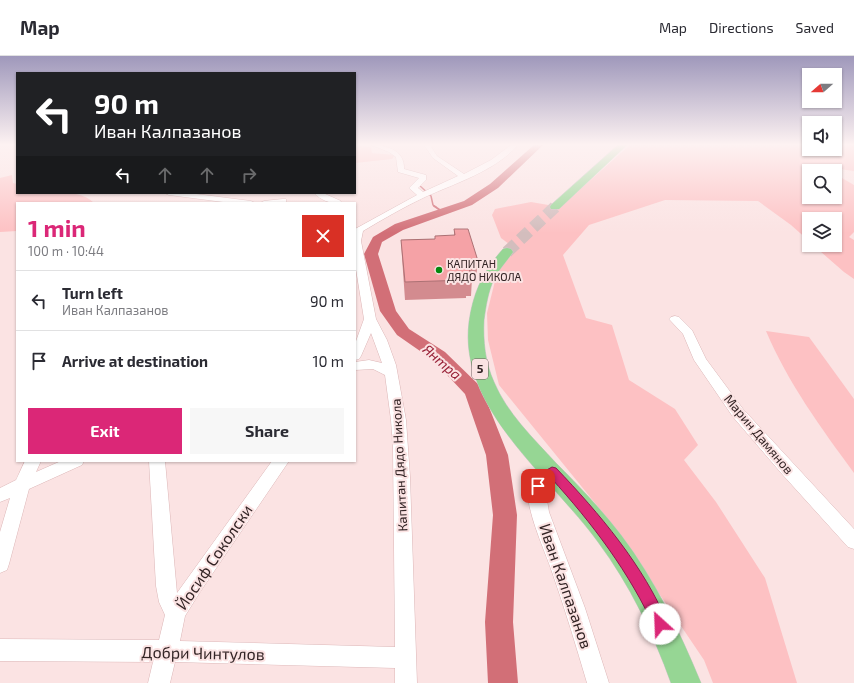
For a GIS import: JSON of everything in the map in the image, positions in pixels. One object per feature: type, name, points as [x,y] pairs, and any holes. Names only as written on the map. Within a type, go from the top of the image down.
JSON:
[{"type":"main road","points":[[555,207],[591,174]]},
{"type":"main road","name":"5","points":[[508,252],[489,274],[481,295],[476,319],[474,347],[482,376],[495,403],[523,440],[580,501],[612,543],[649,599],[686,683]]},
{"type":"street","points":[[414,174],[423,177],[422,180],[413,188],[426,194]]},
{"type":"street","points":[[460,174],[464,177]]},
{"type":"street","name":"Капитан Дядо Никола","points":[[406,683],[402,498],[398,418],[395,395],[383,347],[370,319],[356,241],[357,229],[469,174]]},
{"type":"street","points":[[177,194],[242,202]]},
{"type":"street","points":[[320,194],[337,202]]},
{"type":"street","points":[[356,354],[364,338],[370,319]]},
{"type":"street","name":"Марин Дамянов","points":[[675,319],[688,333],[700,360],[738,413],[788,470],[854,541]]},
{"type":"street","points":[[356,366],[371,364],[380,366],[390,372]]},
{"type":"street","points":[[0,564],[22,486],[32,462]]},
{"type":"street","points":[[0,495],[74,462]]},
{"type":"street","points":[[157,462],[166,586],[169,602],[176,613]]},
{"type":"street","name":"Йосиф Соколски","points":[[159,683],[165,651],[176,613],[193,585],[280,462]]},
{"type":"street","name":"Иван Калпазанов","points":[[552,471],[540,479],[538,486],[540,512],[575,608],[598,683]]},
{"type":"street","name":"Добри Чинтулов","points":[[0,650],[165,651],[406,658]]},
{"type":"shaded area","points":[[597,174],[802,174],[802,204],[842,204],[842,178],[854,185],[854,232],[849,237],[854,240],[854,279],[821,252],[842,252],[842,212],[802,212],[802,235],[758,201],[665,200],[589,225],[563,255],[586,318],[612,325],[629,380],[675,409],[698,445],[684,460],[716,502],[765,578],[797,683],[713,683],[704,660],[612,524],[499,385],[488,340],[487,313],[496,277],[509,244],[501,238],[492,215],[495,209],[531,202],[560,207]]},
{"type":"shaded area","points":[[12,175],[13,183],[16,184],[16,194],[74,194],[87,198],[93,202],[16,202],[16,231],[0,232],[0,178]]},
{"type":"shaded area","points":[[766,331],[809,337],[854,399],[854,473],[806,405],[784,369]]},
{"type":"building","points":[[454,229],[468,229],[478,261],[472,261],[473,265],[468,265],[472,278],[466,278],[467,280],[405,282],[401,240],[435,239],[435,236],[455,235]]},
{"type":"waterway","name":"Янтра","points":[[503,683],[499,622],[505,515],[497,455],[474,392],[439,356],[403,332],[388,311],[371,254],[377,240],[399,227],[468,203],[494,186],[508,174]]},
{"type":"waterway","points":[[419,185],[431,196],[433,205],[436,207]]},
{"type":"waterway","points":[[434,206],[443,212]]},
{"type":"tunnel","points":[[507,252],[555,207]]},
{"type":"place","name":"КАПИТАН ДЯДО НИКОЛА","points":[[439,270]]},
{"type":"route","points":[[538,486],[540,479],[552,471],[580,501],[612,543],[649,599],[660,624]]}]
